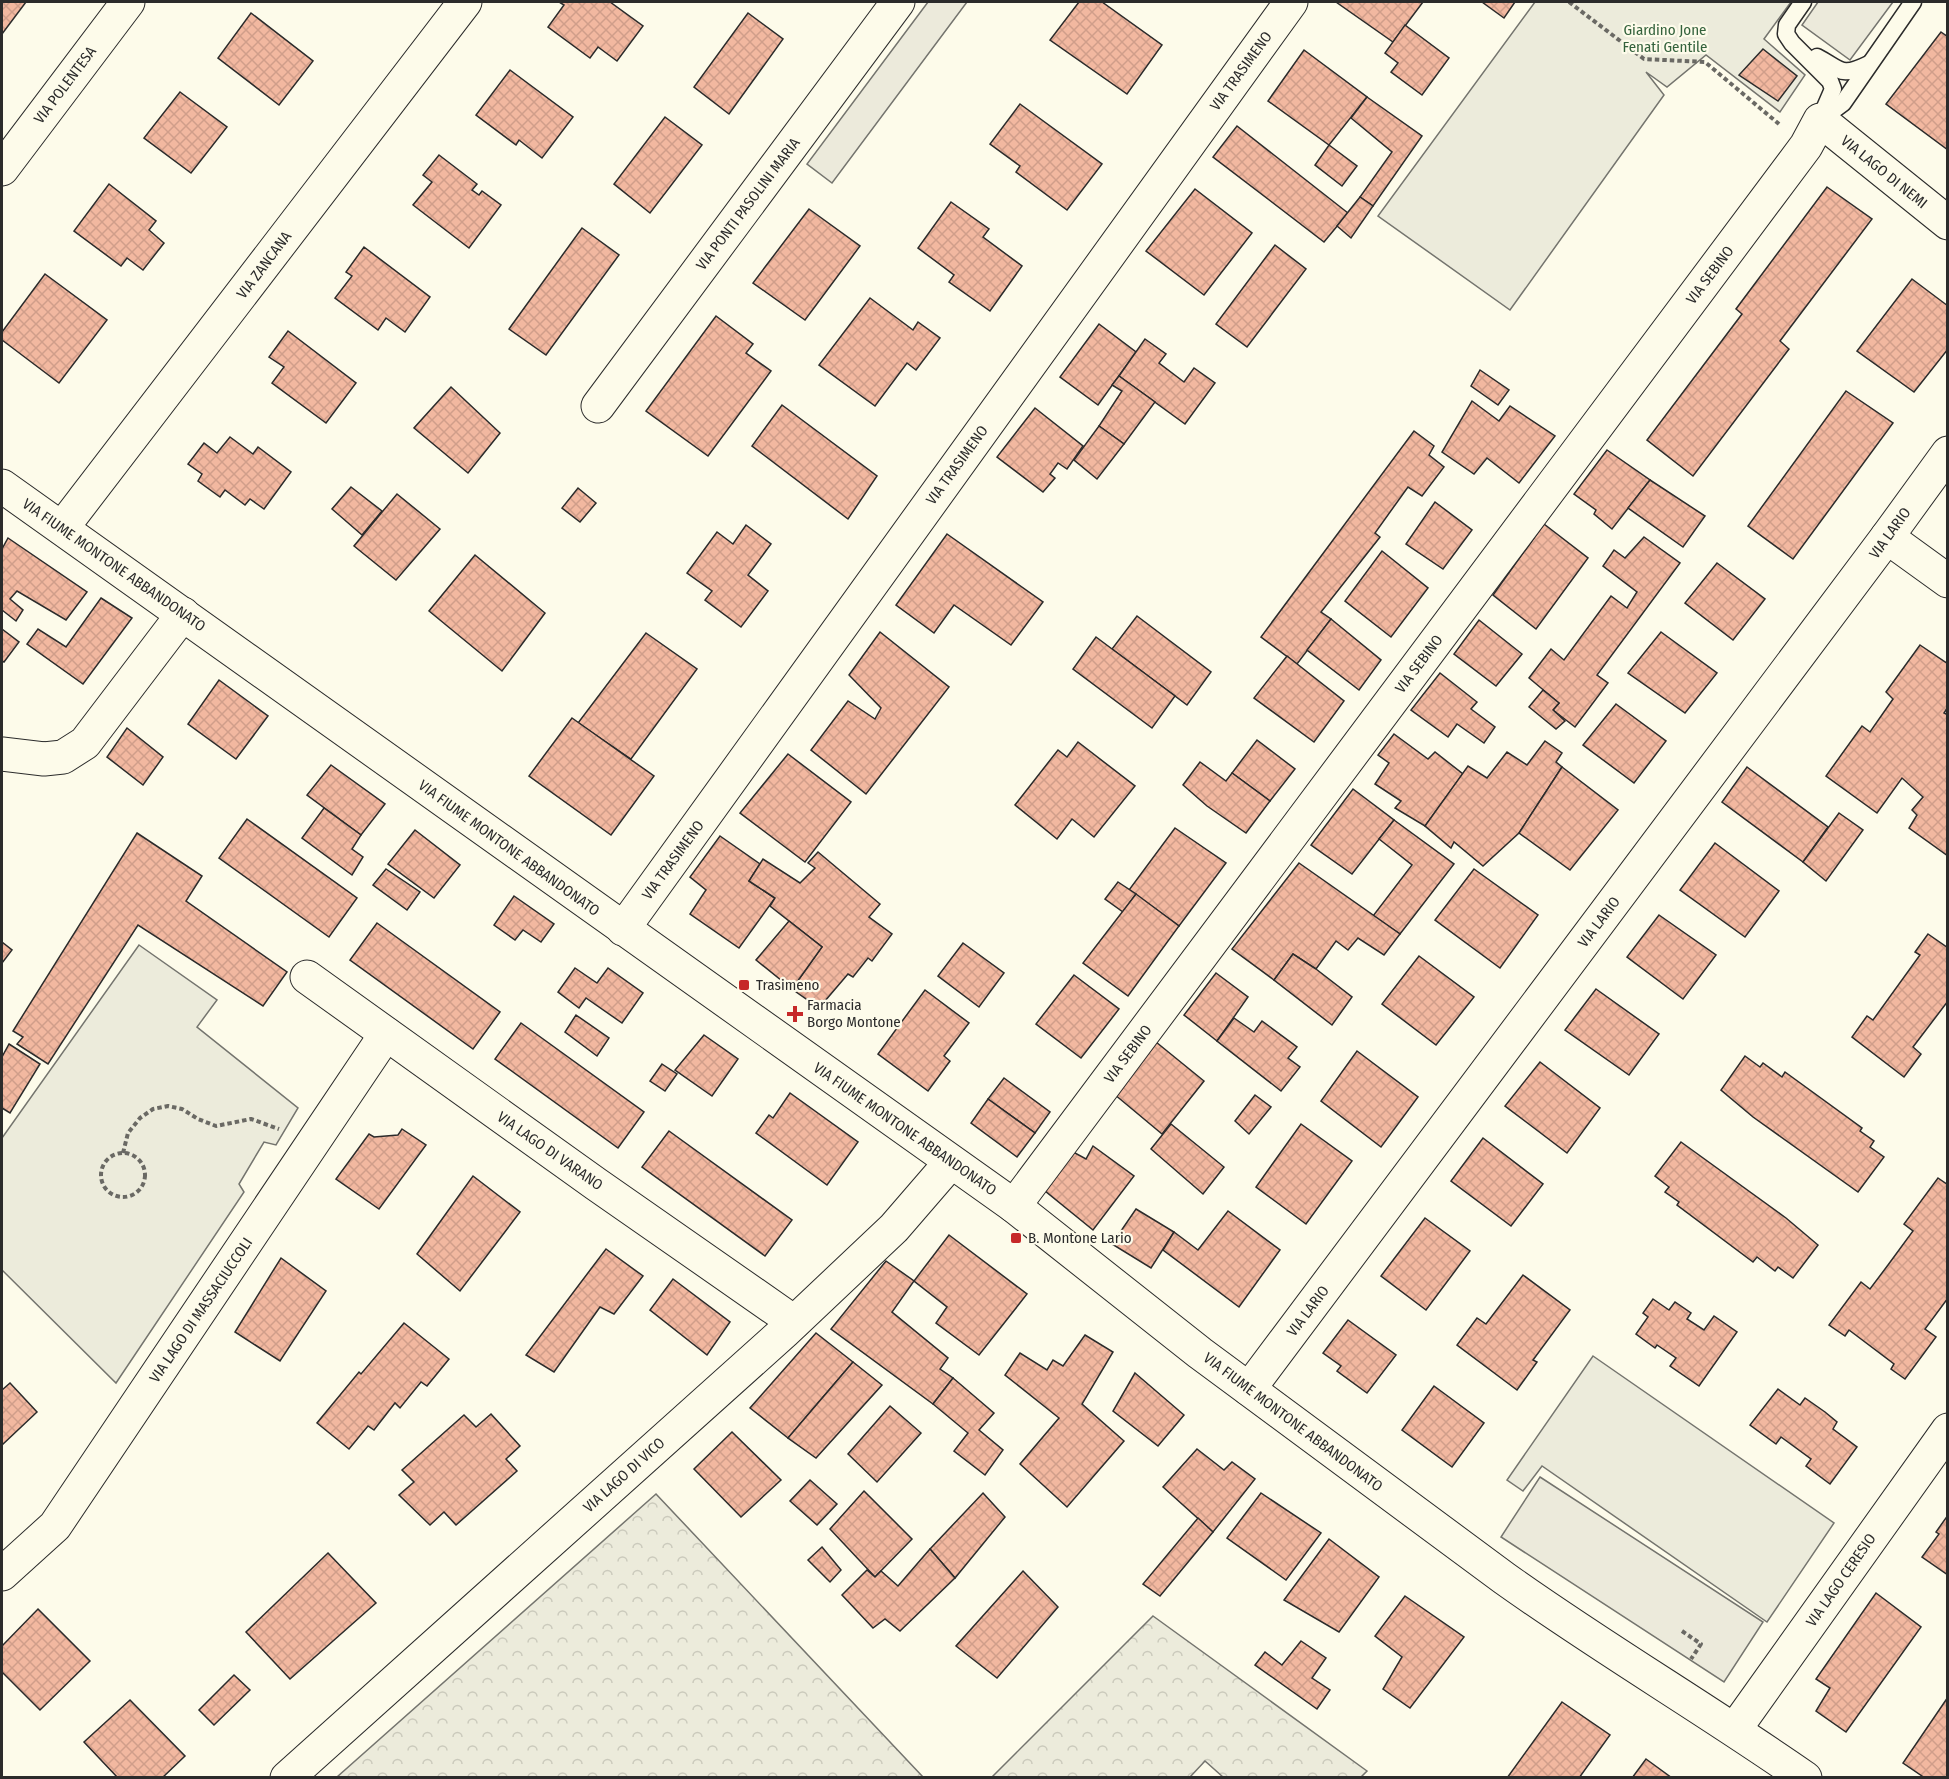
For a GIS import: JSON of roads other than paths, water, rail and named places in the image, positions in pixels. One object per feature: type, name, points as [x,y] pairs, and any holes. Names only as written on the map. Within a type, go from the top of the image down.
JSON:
[{"type":"street","name":"VIA POLENTESA","points":[[2,169],[128,2]]},
{"type":"street","name":"VIA ZANCANA","points":[[62,528],[465,2]]},
{"type":"street","name":"VIA PONTI PASOLINI MARIA","points":[[598,406],[898,2]]},
{"type":"street","name":"VIA TRASIMENO","points":[[623,929],[1291,2]]},
{"type":"street","name":"VIA LAGO DI NEMI","points":[[1820,120],[1947,223]]},
{"type":"street","name":"VIA SEBINO","points":[[1014,1206],[1806,146],[1820,120]]},
{"type":"street","name":"VIA LARIO","points":[[1249,1389],[1887,537],[1947,453]]},
{"type":"street","name":"VIA FIUME MONTONE ABBANDONATO","points":[[2,486],[1014,1206],[1200,1353],[1554,1614],[1735,1729],[1805,1778]]},
{"type":"street","points":[[1887,537],[1947,580]]},
{"type":"street","points":[[2,754],[44,759],[63,757],[85,743],[183,614]]},
{"type":"street","name":"VIA LAGO DI VARANO","points":[[307,977],[794,1322]]},
{"type":"street","name":"VIA LAGO DI MASSACIUCCOLI","points":[[2,1574],[55,1526],[386,1034]]},
{"type":"street","name":"VIA LAGO DI VICO","points":[[287,1778],[794,1322],[894,1228],[951,1161]]},
{"type":"street","name":"VIA LAGO CERESIO","points":[[1735,1729],[1947,1430]]},
{"type":"lane","points":[[1803,2],[1787,25],[1786,34],[1791,43],[1830,81],[1833,89],[1820,120]]},
{"type":"lane","points":[[1820,120],[1843,103],[1913,2]]},
{"type":"lane","points":[[1804,54],[1815,56],[1843,72],[1855,71],[1870,63]]},
{"type":"place","name":"Trasimeno","points":[[744,985]]},
{"type":"place","name":"Farmacia Borgo Montone","points":[[795,1014]]},
{"type":"place","name":"B. Montone Lario","points":[[1016,1238]]},
{"type":"park label","name":"Giardino Jone Fenati Gentile","points":[[1665,38]]}]
